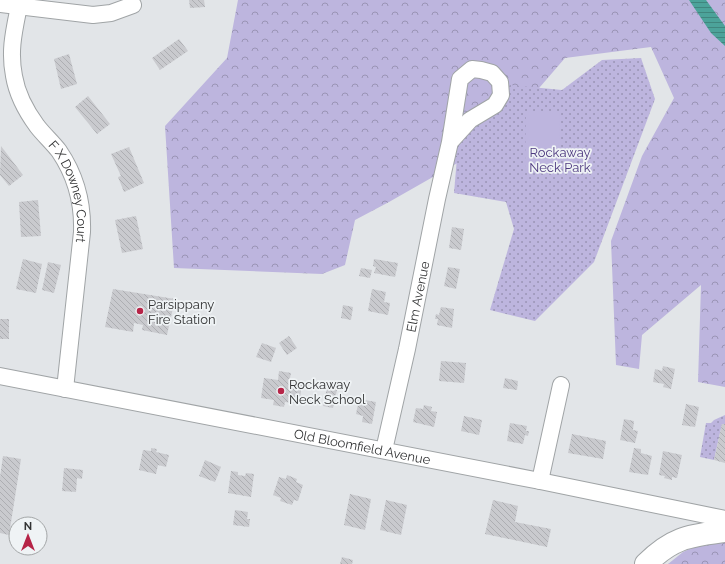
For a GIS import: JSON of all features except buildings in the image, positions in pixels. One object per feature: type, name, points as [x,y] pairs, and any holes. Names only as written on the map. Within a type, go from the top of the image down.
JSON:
[{"type":"highway","points":[[646,564],[672,543],[690,536],[725,531]]},
{"type":"street","points":[[0,4],[93,15],[111,13],[134,6]]},
{"type":"street","name":"F X Downey Court","points":[[19,6],[12,39],[11,57],[18,91],[26,109],[37,126],[58,150],[68,165],[76,185],[82,215],[82,232],[65,389]]},
{"type":"street","name":"Elm Avenue","points":[[384,450],[407,349],[436,200],[450,142]]},
{"type":"street","name":"Old Bloomfield Avenue","points":[[0,376],[384,450],[725,519]]},
{"type":"street","points":[[540,481],[561,385]]},
{"type":"green space","points":[[238,0],[725,0],[725,387],[698,382],[701,285],[642,335],[639,369],[616,365],[611,241],[642,156],[674,98],[651,47],[565,58],[521,109],[461,161],[355,220],[345,265],[322,274],[174,268],[165,126],[227,58]]},
{"type":"green space","name":"Rockaway Neck Park","points":[[641,58],[655,99],[594,262],[535,321],[490,310],[514,229],[506,202],[454,193],[458,146],[510,85],[562,90],[602,60]]},
{"type":"green space","points":[[526,113],[560,113],[558,173],[525,173]]},
{"type":"green space","points":[[725,415],[725,424],[722,424],[714,460],[700,457],[706,423],[711,423]]},
{"type":"green space","points":[[705,542],[725,542],[725,564],[668,564],[683,552]]},
{"type":"shaded area","points":[[689,0],[706,0],[725,26],[725,46],[711,33]]},
{"type":"place","name":"Parsippany Fire Station","points":[[140,311]]},
{"type":"place","name":"Rockaway Neck School","points":[[281,391]]}]
